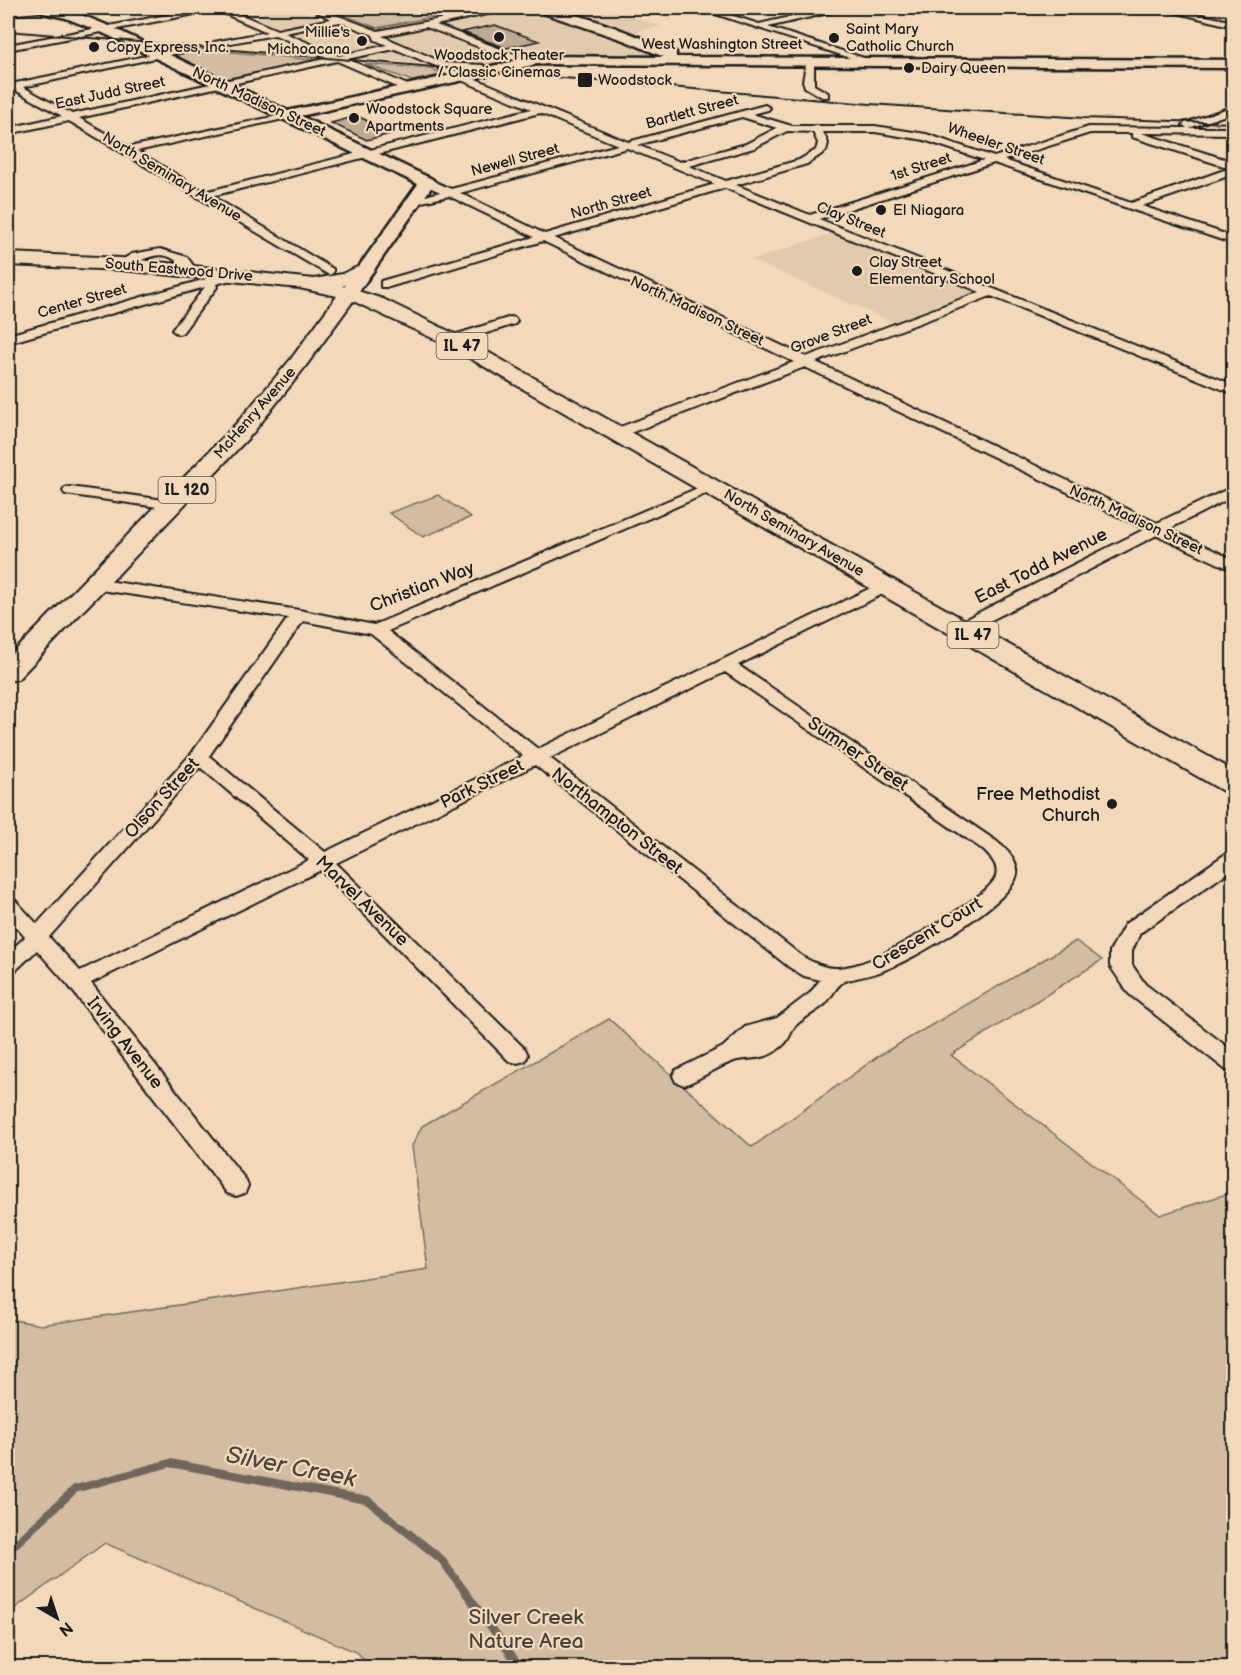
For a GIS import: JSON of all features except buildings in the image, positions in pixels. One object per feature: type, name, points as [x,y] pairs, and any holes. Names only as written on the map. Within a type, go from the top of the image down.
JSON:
[{"type":"main road","name":"North Madison Street","points":[[47,9],[105,29],[427,182]]},
{"type":"main road","points":[[546,9],[670,54],[673,60]]},
{"type":"main road","name":"West Washington Street","points":[[288,115],[525,61],[1233,64]]},
{"type":"main road","name":"McHenry Avenue","points":[[8,673],[244,429],[330,319],[427,182]]},
{"type":"main road","name":"South Eastwood Drive","points":[[8,259],[121,264],[234,275],[315,285],[349,292]]},
{"type":"main road","points":[[315,285],[347,279],[366,269]]},
{"type":"main road","name":"North Seminary Avenue","points":[[349,292],[452,340],[1233,783]]},
{"type":"main road","points":[[330,319],[360,306],[381,305]]},
{"type":"street","points":[[8,48],[214,8]]},
{"type":"street","points":[[219,8],[407,88]]},
{"type":"street","points":[[327,8],[321,12],[377,34],[506,8]]},
{"type":"street","points":[[453,8],[471,14]]},
{"type":"street","points":[[546,9],[570,8]]},
{"type":"street","points":[[701,8],[872,62]]},
{"type":"street","points":[[760,26],[838,8]]},
{"type":"street","points":[[1162,8],[1233,26]]},
{"type":"street","points":[[8,13],[47,9]]},
{"type":"street","points":[[217,44],[339,20]]},
{"type":"street","points":[[426,24],[525,61]]},
{"type":"street","points":[[377,34],[378,38],[441,65],[480,67]]},
{"type":"street","name":"East Judd Street","points":[[8,131],[395,46]]},
{"type":"street","points":[[10,85],[188,50]]},
{"type":"street","points":[[810,61],[808,81],[810,87],[825,95]]},
{"type":"street","name":"Clay Street","points":[[441,65],[447,71],[540,110],[1233,390]]},
{"type":"street","name":"North Seminary Avenue","points":[[10,85],[129,150],[329,271]]},
{"type":"street","name":"Bartlett Street","points":[[627,145],[765,108]]},
{"type":"street","points":[[1174,130],[1233,109]]},
{"type":"street","points":[[204,195],[540,110]]},
{"type":"street","name":"Wheeler Street","points":[[741,114],[785,128],[818,131],[875,129],[926,137],[1233,241]]},
{"type":"street","points":[[129,150],[288,115]]},
{"type":"street","points":[[678,166],[756,144],[785,128]]},
{"type":"street","points":[[1115,129],[1233,168]]},
{"type":"street","name":"1st Street","points":[[807,219],[1089,130],[1233,131]]},
{"type":"street","name":"North Street","points":[[385,284],[725,185],[813,157],[821,151],[823,143],[818,131]]},
{"type":"street","name":"Newell Street","points":[[412,203],[627,145]]},
{"type":"street","points":[[1132,206],[1233,168]]},
{"type":"street","name":"North Madison Street","points":[[427,182],[1233,566]]},
{"type":"street","name":"Center Street","points":[[8,339],[234,275]]},
{"type":"street","points":[[178,330],[211,287],[210,283]]},
{"type":"street","name":"Grove Street","points":[[617,433],[990,292]]},
{"type":"street","points":[[452,340],[511,321]]},
{"type":"street","name":"Christian Way","points":[[94,585],[298,615],[376,630],[712,486]]},
{"type":"street","name":"East Todd Avenue","points":[[962,628],[1233,490]]},
{"type":"street","points":[[70,492],[172,505]]},
{"type":"street","name":"Park Street","points":[[77,981],[887,586]]},
{"type":"street","name":"Olson Street","points":[[8,965],[37,938],[199,757],[298,615]]},
{"type":"street","name":"Northampton Street","points":[[376,630],[796,962],[812,971],[836,976]]},
{"type":"street","name":"Sumner Street","points":[[725,664],[989,845]]},
{"type":"street","name":"Marvel Avenue","points":[[199,757],[324,862],[517,1055]]},
{"type":"street","name":"Crescent Court","points":[[836,976],[863,971],[885,963],[994,895],[1005,882],[1007,873],[1003,858],[989,845]]},
{"type":"street","points":[[1233,858],[1132,929],[1122,951],[1121,966],[1137,989],[1233,1064]]},
{"type":"street","name":"Irving Avenue","points":[[8,905],[77,981],[236,1186]]},
{"type":"street","points":[[684,1076],[731,1053],[744,1037],[753,1032],[771,1025],[782,1026],[813,1003],[836,976]]},
{"type":"shaded area","points":[[226,8],[308,8],[303,11],[371,39],[487,15],[468,8],[532,8],[554,15],[587,8],[606,8],[661,26],[617,36],[660,52],[650,58],[524,57],[483,67],[347,58]]},
{"type":"shaded area","name":"Clay Street Elementary School","points":[[839,231],[990,292],[901,326],[752,260]]},
{"type":"green space","points":[[345,8],[437,8],[452,13],[377,28],[333,11]]},
{"type":"green space","points":[[203,49],[315,60],[222,80],[171,56]]},
{"type":"green space","points":[[365,64],[433,69],[442,75],[412,81]]},
{"type":"green space","points":[[438,495],[471,517],[423,537],[389,513]]},
{"type":"green space","name":"Silver Creek Nature Area","points":[[1076,941],[1102,960],[951,1055],[1160,1215],[1233,1192],[1233,1667],[370,1667],[358,1653],[105,1543],[8,1613],[8,1319],[41,1325],[428,1269],[412,1146],[422,1126],[609,1019],[752,1147],[880,1055]]},
{"type":"waterway","name":"Silver Creek","points":[[8,1551],[75,1489],[170,1463],[367,1500],[441,1559],[521,1668]]},
{"type":"railway","points":[[8,31],[870,104],[1084,118],[1234,123]]},
{"type":"place","name":"Woodstock Theater / Classic Cinemas","points":[[499,37]]},
{"type":"place","name":"Saint Mary Catholic Church","points":[[834,38]]},
{"type":"place","name":"Millie's Michoacana","points":[[362,41]]},
{"type":"place","name":"Copy Express, Inc.","points":[[94,47]]},
{"type":"place","name":"Dairy Queen","points":[[909,68]]},
{"type":"place","name":"Woodstock","points":[[585,80]]},
{"type":"place","name":"Woodstock Square Apartments","points":[[354,118]]},
{"type":"place","name":"El Niagara","points":[[881,210]]},
{"type":"place","name":"Clay Street Elementary School","points":[[857,271]]},
{"type":"place","name":"Free Methodist Church","points":[[1112,804]]}]
